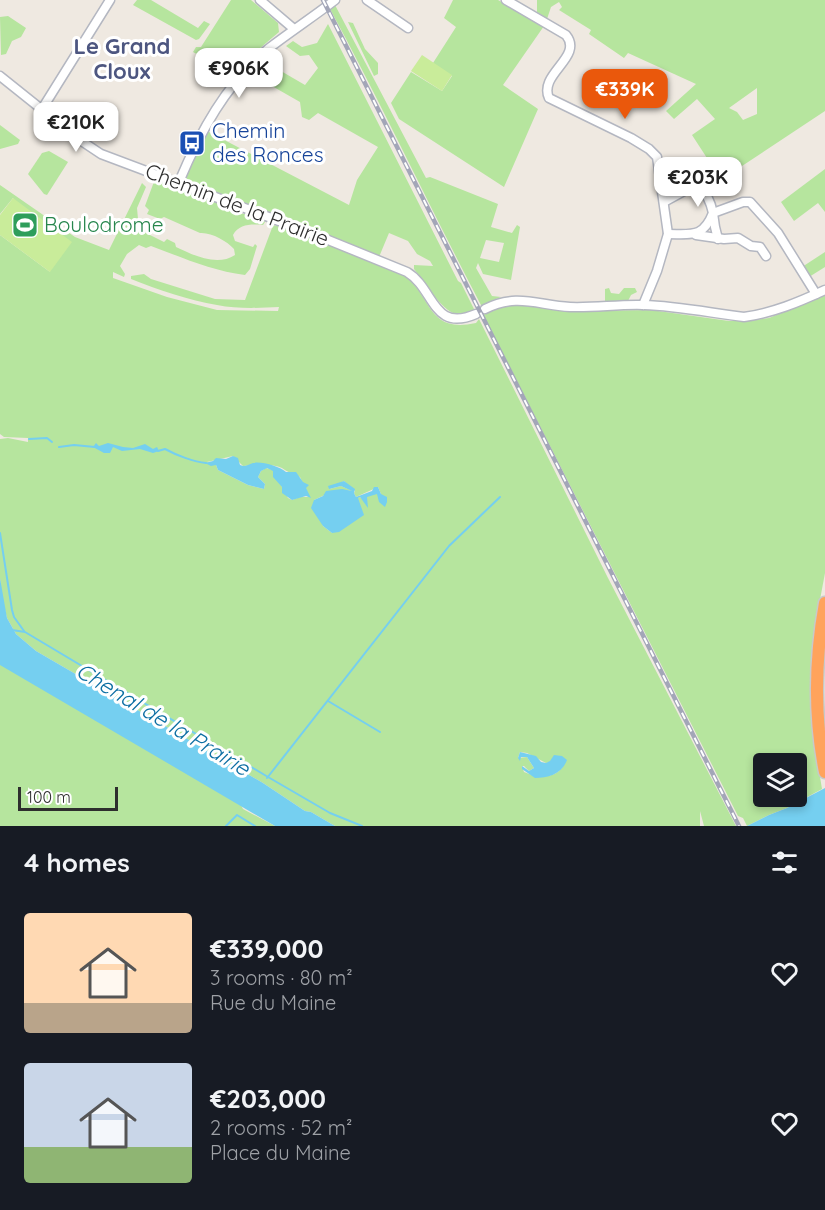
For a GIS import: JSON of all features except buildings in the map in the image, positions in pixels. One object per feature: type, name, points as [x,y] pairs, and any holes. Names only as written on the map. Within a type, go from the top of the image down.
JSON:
[{"type":"highway","points":[[824,766],[817,696],[825,603]]},
{"type":"street","points":[[42,109],[110,0]]},
{"type":"street","points":[[260,0],[294,29]]},
{"type":"street","points":[[179,182],[218,104],[242,75],[266,51],[335,0]]},
{"type":"street","points":[[367,0],[408,28]]},
{"type":"street","points":[[506,0],[570,39],[568,55],[549,79],[546,87],[549,98],[631,138],[654,153],[658,161],[669,234],[643,305]]},
{"type":"street","name":"Chemin de la Prairie","points":[[0,76],[101,154],[179,182],[407,272],[416,278],[436,308],[446,316],[462,319],[476,314]]},
{"type":"street","points":[[664,202],[697,184],[701,186],[713,213],[718,238]]},
{"type":"street","points":[[689,234],[701,232],[706,228],[713,213],[742,202],[750,202],[778,233],[816,294]]},
{"type":"street","points":[[669,234],[738,238],[751,246],[760,247],[766,256]]},
{"type":"street","points":[[485,309],[511,300],[570,307],[601,308],[643,305],[744,317],[786,307],[825,290]]},
{"type":"green space","points":[[137,0],[151,0],[198,28],[204,21],[210,24],[196,40],[133,5]]},
{"type":"green space","points":[[231,0],[251,0],[278,23],[279,32],[253,54],[234,75],[193,52],[196,47],[201,47]]},
{"type":"green space","points":[[453,0],[498,0],[544,26],[503,85],[538,109],[504,187],[399,119],[391,103],[411,72],[442,91],[452,76],[433,63],[456,27],[444,18]]},
{"type":"green space","points":[[537,0],[825,0],[825,111],[742,166],[740,162],[718,175],[692,135],[715,119],[697,99],[674,119],[666,111],[696,84],[628,53],[624,58],[589,34],[591,30],[559,10],[562,7],[559,2],[551,7],[547,19],[537,12]],"holes":[[[757,88],[757,114],[743,120],[737,112],[729,108]]]},
{"type":"green space","points":[[335,5],[426,178],[430,177],[498,204],[491,227],[512,233],[517,225],[520,227],[511,280],[483,274],[478,263],[476,268],[492,296],[501,297],[484,307],[482,307],[330,9]],"holes":[[[486,240],[504,243],[499,262],[480,258]]]},
{"type":"green space","points":[[8,16],[26,28],[21,37],[12,41],[6,54],[1,55],[0,17]]},
{"type":"green space","points":[[348,22],[353,23],[365,49],[378,63],[378,74],[374,76]]},
{"type":"green space","points":[[328,24],[475,311],[456,314],[439,301],[414,269],[414,265],[433,266],[430,261],[417,254],[408,241],[389,233],[379,257],[186,181],[185,175],[207,131],[349,205],[357,180],[378,147],[318,113],[309,120],[302,117],[300,102],[251,74],[262,60],[305,85],[318,68],[309,55],[300,56],[286,46],[293,41],[302,47],[317,43]]},
{"type":"green space","points":[[422,55],[452,75],[442,91],[411,71]]},
{"type":"green space","points":[[0,125],[20,140],[18,144],[0,149]]},
{"type":"green space","points":[[49,151],[68,162],[47,195],[28,174],[42,153]]},
{"type":"green space","points":[[825,169],[825,212],[818,203],[794,221],[781,202]]},
{"type":"green space","points":[[155,179],[215,200],[233,211],[262,219],[265,222],[263,225],[242,227],[233,235],[235,241],[253,247],[255,244],[257,246],[250,269],[245,275],[209,267],[151,246],[146,248],[139,245],[127,254],[120,266],[125,274],[124,277],[113,272],[113,278],[167,297],[217,310],[278,311],[279,307],[240,308],[206,303],[131,279],[131,276],[144,274],[151,279],[215,299],[245,300],[273,225],[292,232],[296,230],[403,274],[413,283],[432,311],[448,323],[460,325],[476,323],[479,319],[608,578],[736,826],[704,826],[700,811],[700,826],[335,826],[305,811],[263,783],[36,651],[16,634],[7,618],[0,578],[0,439],[8,438],[28,442],[28,438],[4,437],[0,434],[0,235],[50,272],[13,198],[0,214],[0,185],[75,237],[109,250],[142,183],[146,187],[137,208],[138,219],[132,226],[164,242],[167,239],[175,243],[176,247],[205,258],[221,260],[235,255],[234,249],[218,238],[200,233],[164,217],[160,219],[147,214],[149,210],[145,206]],"holes":[[[233,456],[243,466],[273,465],[300,477],[309,497],[292,500],[288,498],[273,470],[266,468],[258,477],[265,484],[264,489],[248,485],[207,462]],[[344,481],[355,491],[356,497],[378,487],[381,494],[367,496],[365,502],[360,497],[357,498],[332,533],[323,526],[314,500],[336,491],[353,491],[341,486],[329,489]],[[520,752],[527,753],[546,763],[566,760],[559,771],[554,774],[536,776],[524,772],[522,766],[529,771],[534,768],[527,757],[518,758]]]},
{"type":"green space","name":"Boulodrome","points":[[13,198],[72,242],[50,272],[0,235],[0,215]]},
{"type":"green space","points":[[825,252],[825,267],[809,277],[802,267]]},
{"type":"green space","points":[[609,288],[611,293],[619,294],[624,288],[635,288],[637,292],[631,295],[627,303],[605,303],[605,289]]},
{"type":"green space","points":[[825,295],[825,573],[816,621],[811,687],[813,734],[822,789],[807,797],[807,753],[753,753],[753,807],[789,807],[747,826],[743,818],[738,816],[483,314],[509,304],[570,311],[651,310],[729,321],[769,318]]},
{"type":"green space","points":[[0,664],[241,805],[243,809],[275,826],[0,826]]},
{"type":"water","points":[[96,443],[99,446],[108,443],[133,448],[145,444],[153,449],[157,447],[159,451],[153,453],[140,449],[122,451],[113,447],[110,453],[104,453],[93,447]]},
{"type":"water","points":[[233,456],[238,458],[240,465],[243,466],[261,463],[275,466],[286,472],[296,472],[303,482],[309,485],[306,488],[311,498],[306,496],[292,500],[282,493],[282,487],[273,477],[273,471],[267,468],[261,471],[258,477],[265,484],[264,489],[248,485],[218,470],[216,465],[211,466],[205,463],[216,458],[226,459]]},
{"type":"water","points":[[344,481],[355,489],[356,497],[378,487],[381,494],[387,497],[387,502],[385,507],[379,502],[377,494],[367,497],[368,508],[360,497],[358,498],[364,515],[339,532],[332,533],[323,526],[311,508],[314,500],[323,496],[326,491],[342,489],[352,491],[341,486],[329,489],[328,486]]},
{"type":"water","points":[[0,578],[7,618],[16,634],[36,651],[263,783],[305,811],[335,826],[275,826],[0,665]]},
{"type":"water","points":[[520,752],[536,756],[541,762],[546,763],[554,755],[562,756],[567,760],[562,769],[554,774],[535,778],[522,769],[522,766],[529,771],[534,768],[527,757],[521,757],[520,761],[518,758]]},
{"type":"water","points":[[825,788],[825,826],[747,826],[789,807],[807,807],[807,797]]},
{"type":"waterway","points":[[29,439],[47,438],[52,442]]},
{"type":"waterway","points":[[59,447],[74,445],[95,447]]},
{"type":"waterway","points":[[158,451],[165,449],[185,458],[206,463]]},
{"type":"waterway","points":[[267,778],[449,546],[500,497]]},
{"type":"waterway","points":[[0,533],[12,610],[24,631]]},
{"type":"waterway","name":"Chenal de la Prairie","points":[[12,630],[25,632],[330,813],[362,826]]},
{"type":"waterway","points":[[328,701],[380,732]]},
{"type":"waterway","points":[[226,826],[237,815],[255,826]]},
{"type":"railway","points":[[323,0],[739,826]]},
{"type":"place","name":"Chemin des Ronces","points":[[192,143]]},
{"type":"place","name":"Boulodrome","points":[[25,225]]},
{"type":"district","name":"Le Grand Cloux","points":[[122,58]]}]
